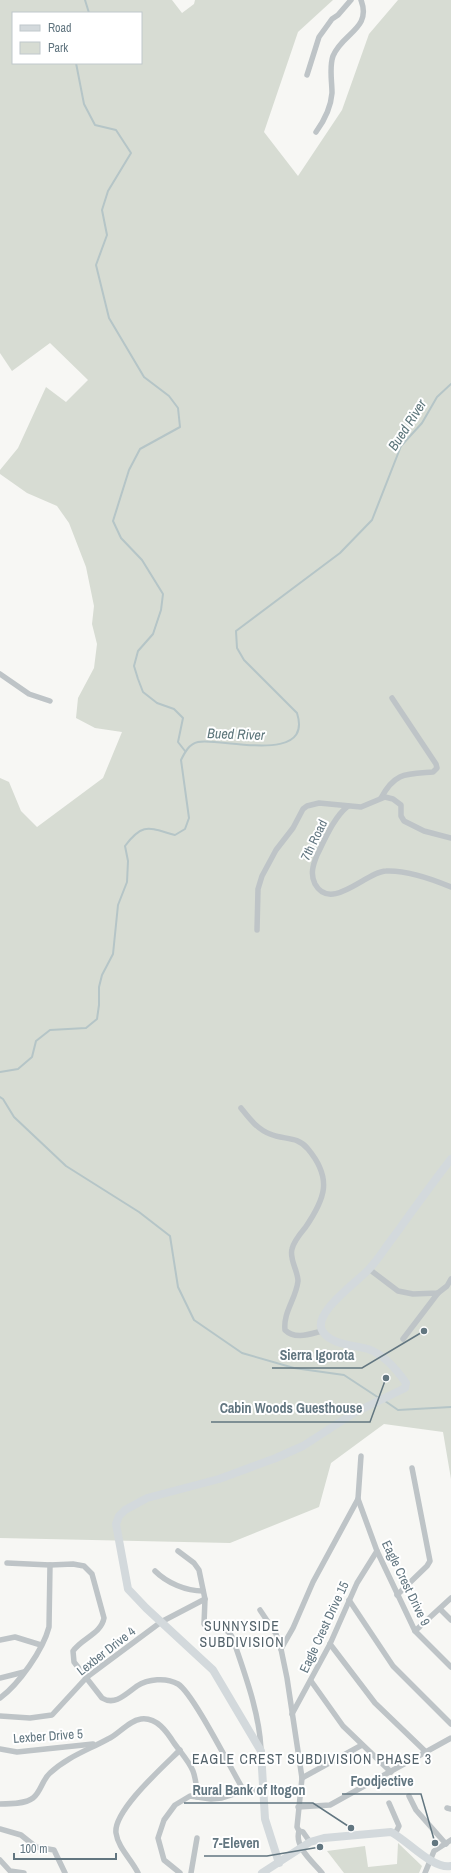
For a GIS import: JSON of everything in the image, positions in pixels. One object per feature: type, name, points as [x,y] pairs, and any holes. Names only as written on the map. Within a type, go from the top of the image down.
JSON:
[{"type":"main road","points":[[279,1863],[265,1819],[261,1751],[213,1670],[128,1589],[116,1524],[119,1516],[125,1510],[147,1498],[219,1478],[282,1455],[303,1446],[354,1413],[403,1390],[406,1385],[396,1369],[380,1356],[369,1349],[342,1343],[328,1336],[322,1331],[321,1325],[323,1316],[334,1301],[369,1269],[451,1159]]},
{"type":"main road","points":[[265,1872],[310,1842],[324,1838],[391,1832],[430,1860],[440,1865],[451,1866]]},
{"type":"street","points":[[307,75],[312,55],[319,37],[332,18],[338,15],[351,0]]},
{"type":"street","points":[[316,132],[330,104],[332,94],[331,62],[333,56],[363,20],[364,9],[362,0]]},
{"type":"street","points":[[0,674],[12,681],[17,687],[25,692],[50,701]]},
{"type":"street","points":[[257,930],[258,889],[262,876],[276,850],[294,828],[303,809],[307,806],[318,803],[367,806],[381,798],[391,783],[403,774],[433,772],[436,768],[436,764],[392,698]]},
{"type":"street","points":[[381,798],[393,799],[402,805],[402,816],[404,821],[424,830],[451,838]]},
{"type":"street","name":"7th Road","points":[[348,806],[339,814],[315,861],[312,870],[312,878],[317,887],[324,892],[341,893],[374,873],[396,871],[428,879],[451,888]]},
{"type":"street","points":[[240,1108],[262,1130],[270,1134],[304,1144],[316,1160],[324,1179],[323,1197],[320,1205],[291,1251],[298,1279],[297,1286],[284,1322],[284,1330],[289,1334],[296,1336],[322,1331]]},
{"type":"street","points":[[369,1269],[398,1291],[412,1294],[438,1293]]},
{"type":"street","points":[[403,1339],[438,1293],[447,1286],[451,1279]]},
{"type":"street","points":[[281,1650],[293,1628],[312,1582],[358,1498],[361,1456]]},
{"type":"street","points":[[397,1595],[427,1566],[430,1561],[412,1468]]},
{"type":"street","name":"Eagle Crest Drive 9","points":[[358,1498],[377,1551],[415,1631],[451,1668]]},
{"type":"street","points":[[178,1551],[194,1563],[199,1570],[205,1599],[204,1624],[206,1626],[230,1631],[253,1698],[261,1751]]},
{"type":"street","name":"Eagle Crest Drive 15","points":[[292,1714],[330,1644],[362,1573],[377,1551]]},
{"type":"street","points":[[7,1563],[84,1566],[92,1574],[104,1618],[103,1625],[99,1630],[78,1644],[73,1651],[74,1662],[102,1698],[107,1701],[113,1701],[120,1698],[141,1684],[150,1681],[164,1679],[178,1684],[198,1710],[244,1791]]},
{"type":"street","points":[[0,1698],[12,1690],[47,1636],[49,1627],[50,1565]]},
{"type":"street","points":[[155,1571],[166,1581],[190,1589],[203,1591]]},
{"type":"street","points":[[415,1631],[451,1598]]},
{"type":"street","name":"Lexber Drive 4","points":[[0,1716],[30,1718],[52,1715],[87,1677],[161,1622],[205,1599]]},
{"type":"street","points":[[349,1600],[393,1666],[451,1724]]},
{"type":"street","points":[[440,1609],[451,1620]]},
{"type":"street","points":[[260,1610],[276,1634],[281,1650],[292,1714],[302,1778],[298,1807],[297,1827],[299,1831],[297,1838],[301,1847],[322,1873]]},
{"type":"street","points":[[0,1640],[15,1637],[41,1645]]},
{"type":"street","points":[[330,1644],[375,1703],[426,1752]]},
{"type":"street","points":[[0,1678],[24,1672]]},
{"type":"street","points":[[311,1681],[334,1714],[362,1745],[391,1772]]},
{"type":"street","name":"Lexber Drive 5","points":[[0,1804],[22,1802],[32,1799],[50,1773],[77,1753],[109,1739],[129,1724],[141,1719],[147,1719],[163,1727],[193,1768],[196,1779],[197,1797]]},
{"type":"street","points":[[298,1807],[330,1805],[451,1738]]},
{"type":"street","name":"Lexber Drive 5","points":[[0,1749],[18,1752],[98,1744]]},
{"type":"street","points":[[302,1778],[362,1745]]},
{"type":"street","points":[[138,1873],[117,1837],[116,1826],[118,1818],[126,1806],[180,1750]]},
{"type":"street","points":[[180,1873],[164,1860],[158,1838],[164,1820],[175,1805],[190,1796],[211,1799],[222,1798],[244,1791],[263,1790]]},
{"type":"street","points":[[409,1796],[416,1810],[448,1842],[434,1851],[425,1873]]},
{"type":"street","points":[[389,1803],[399,1826],[395,1834]]},
{"type":"street","points":[[0,1829],[21,1835],[36,1847],[54,1850],[65,1873]]},
{"type":"street","points":[[299,1831],[303,1832],[310,1842]]},
{"type":"street","points":[[191,1873],[197,1838]]},
{"type":"street","points":[[0,1860],[10,1871],[24,1873]]},
{"type":"green space","points":[[0,0],[172,0],[182,13],[194,4],[195,0],[333,0],[298,32],[264,132],[298,176],[342,110],[369,34],[398,0],[451,0],[451,1479],[443,1432],[384,1424],[331,1463],[319,1507],[230,1543],[0,1538],[0,778],[9,782],[21,811],[37,827],[103,778],[122,732],[95,728],[76,718],[78,698],[94,668],[97,644],[92,624],[94,606],[86,567],[69,523],[57,506],[27,493],[0,474],[0,470],[18,448],[46,387],[66,402],[88,380],[50,343],[12,371],[0,353]]},
{"type":"green space","points":[[398,1843],[422,1866],[419,1873],[344,1873],[327,1851],[365,1846],[368,1867],[397,1864]]},
{"type":"waterway","points":[[85,0],[89,12]]},
{"type":"waterway","points":[[76,64],[84,104],[95,125],[116,130],[131,153],[108,191],[102,210],[107,235],[96,265],[109,318],[144,377],[169,396],[178,408],[180,427],[140,449],[129,470],[113,521],[121,538],[142,560],[163,594],[161,610],[153,634],[138,651],[134,666],[143,692],[157,703],[174,709],[183,718],[178,742],[185,751]]},
{"type":"waterway","name":"Bued River","points":[[0,1072],[18,1069],[32,1057],[36,1041],[50,1030],[86,1028],[97,1019],[99,987],[102,975],[113,954],[118,905],[127,882],[128,861],[125,846],[131,838],[142,830],[159,830],[175,835],[185,829],[189,818],[181,760],[188,749],[198,742],[209,741],[262,746],[279,744],[292,739],[298,729],[297,713],[244,660],[237,648],[236,631],[340,553],[372,520],[401,446],[422,423],[437,397],[451,384]]},
{"type":"waterway","points":[[0,1097],[3,1099],[14,1117],[66,1166],[139,1212],[170,1236],[178,1287],[194,1320],[242,1353],[294,1368],[344,1375],[379,1398]]},
{"type":"waterway","points":[[385,1401],[398,1410],[451,1407]]},
{"type":"place","name":"Sierra Igorota","points":[[424,1331]]},
{"type":"place","name":"Cabin Woods Guesthouse","points":[[386,1378]]},
{"type":"place","name":"Rural Bank of Itogon","points":[[351,1828]]},
{"type":"place","name":"Foodjective","points":[[435,1843]]},
{"type":"place","name":"7-Eleven","points":[[320,1847]]},
{"type":"district","name":"SUNNYSIDE SUBDIVISION","points":[[242,1634]]},
{"type":"district","name":"EAGLE CREST SUBDIVISION PHASE 3","points":[[312,1759]]}]
